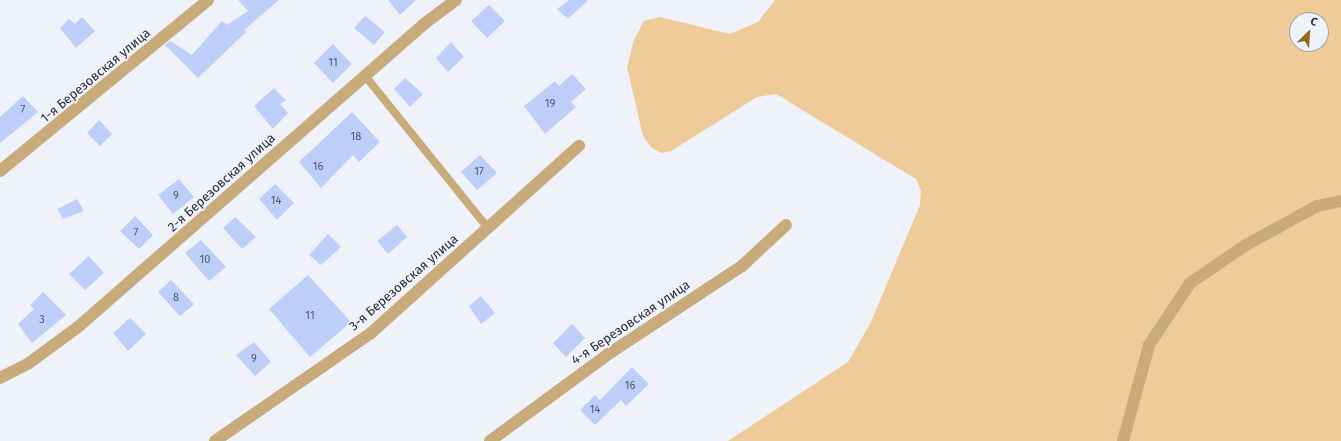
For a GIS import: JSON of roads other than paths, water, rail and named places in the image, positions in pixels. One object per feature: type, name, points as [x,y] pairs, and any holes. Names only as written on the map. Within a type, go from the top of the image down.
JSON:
[{"type":"street","name":"1-я Березовская улица","points":[[0,171],[208,0]]},
{"type":"street","name":"2-я Березовская улица","points":[[0,378],[29,363],[78,327],[456,0]]},
{"type":"street","name":"3-я Березовская улица","points":[[215,441],[371,333],[579,146]]},
{"type":"street","points":[[1123,441],[1149,345],[1190,284],[1246,245],[1284,224],[1317,206],[1341,201]]},
{"type":"street","name":"4-я Березовская улица","points":[[490,441],[606,355],[742,266],[786,225]]},
{"type":"lane","points":[[366,77],[488,228]]}]
